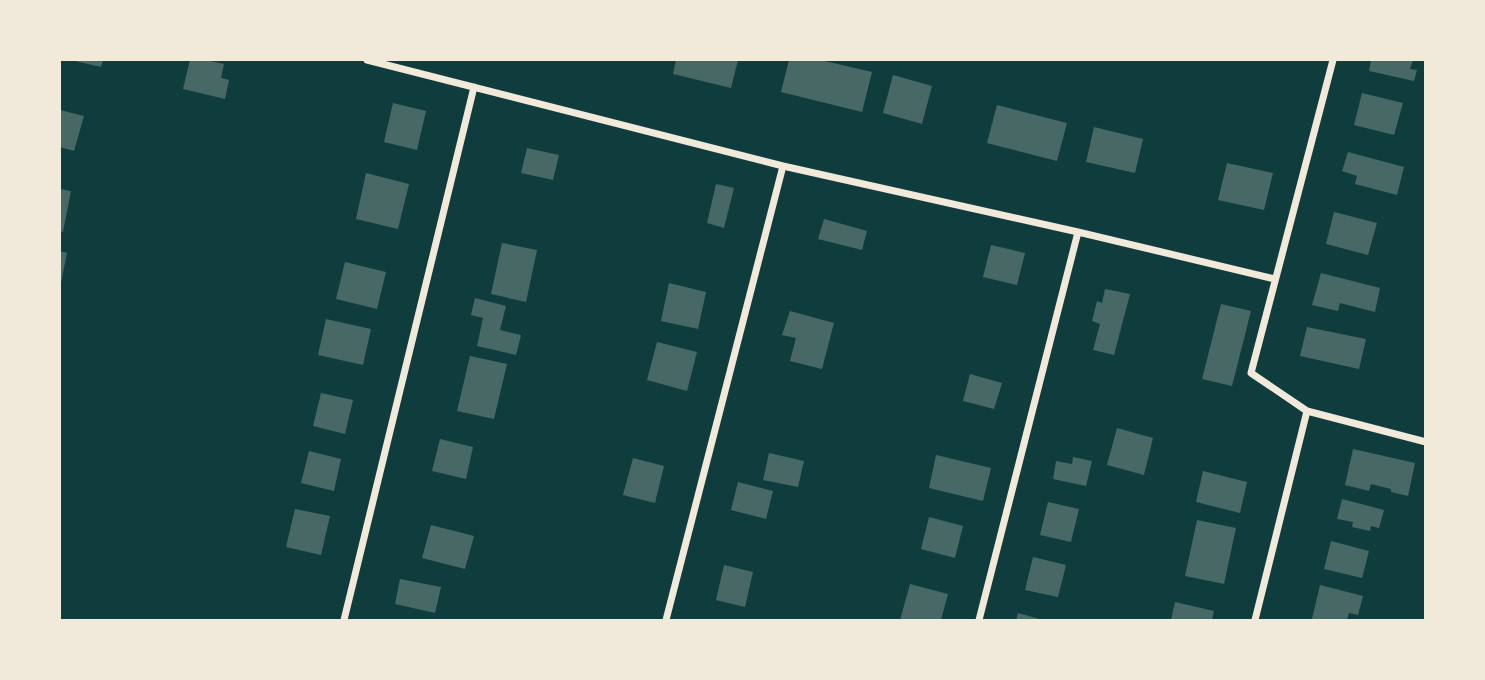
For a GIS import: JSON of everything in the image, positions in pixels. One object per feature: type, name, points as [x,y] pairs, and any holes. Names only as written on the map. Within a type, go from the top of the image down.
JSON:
[{"type":"street","points":[[367,60],[783,166],[1275,279]]},
{"type":"street","points":[[1334,60],[1251,373],[1307,411],[1426,442]]},
{"type":"street","points":[[344,621],[474,87]]},
{"type":"street","points":[[666,621],[783,166]]},
{"type":"street","points":[[979,621],[1078,232]]},
{"type":"street","points":[[1255,621],[1307,411]]},
{"type":"building","points":[[71,60],[103,60],[101,67]]},
{"type":"building","points":[[190,60],[224,64],[221,78],[229,80],[225,99],[183,89]]},
{"type":"building","points":[[676,60],[738,60],[731,88],[673,74]]},
{"type":"building","points":[[789,60],[820,60],[872,72],[862,112],[781,92]]},
{"type":"building","points":[[1371,60],[1413,60],[1410,69],[1417,70],[1414,81],[1369,71]]},
{"type":"building","points":[[893,75],[932,86],[922,124],[883,113]]},
{"type":"building","points":[[1362,93],[1403,103],[1394,135],[1354,125]]},
{"type":"building","points":[[393,103],[426,111],[417,150],[384,142]]},
{"type":"building","points":[[997,105],[1067,123],[1057,161],[987,143]]},
{"type":"building","points":[[60,110],[84,116],[74,151],[60,147]]},
{"type":"building","points":[[1094,127],[1143,139],[1135,173],[1086,162]]},
{"type":"building","points":[[527,148],[559,155],[553,180],[521,173]]},
{"type":"building","points":[[1348,152],[1404,167],[1397,195],[1355,184],[1357,176],[1342,171]]},
{"type":"building","points":[[1227,163],[1273,173],[1264,210],[1218,200]]},
{"type":"building","points":[[366,173],[409,184],[398,229],[356,219]]},
{"type":"building","points":[[716,184],[734,188],[724,228],[707,223]]},
{"type":"building","points":[[60,189],[71,191],[63,232],[60,231]]},
{"type":"building","points":[[1334,212],[1377,223],[1368,255],[1326,244]]},
{"type":"building","points":[[824,219],[867,231],[862,250],[818,239]]},
{"type":"building","points":[[502,243],[537,250],[526,302],[491,294]]},
{"type":"building","points":[[991,245],[1025,253],[1017,285],[983,277]]},
{"type":"building","points":[[60,251],[67,253],[61,283],[60,283]]},
{"type":"building","points":[[345,262],[386,272],[377,309],[336,299]]},
{"type":"building","points":[[1321,273],[1380,288],[1375,312],[1340,303],[1338,311],[1312,305]]},
{"type":"building","points":[[669,283],[706,292],[698,329],[661,321]]},
{"type":"building","points":[[1105,289],[1130,294],[1114,355],[1093,350],[1100,324],[1092,321],[1097,301],[1102,303]]},
{"type":"building","points":[[475,298],[506,306],[500,330],[521,335],[516,355],[477,346],[483,318],[471,315]]},
{"type":"building","points":[[1221,304],[1251,311],[1232,386],[1202,379]]},
{"type":"building","points":[[790,311],[834,323],[822,369],[790,361],[796,338],[782,335]]},
{"type":"building","points":[[326,319],[371,329],[363,365],[318,355]]},
{"type":"building","points":[[1307,327],[1366,339],[1359,369],[1300,356]]},
{"type":"building","points":[[657,342],[697,352],[687,391],[647,380]]},
{"type":"building","points":[[470,356],[507,364],[494,419],[457,411]]},
{"type":"building","points":[[970,374],[1002,383],[994,409],[963,401]]},
{"type":"building","points":[[321,393],[353,400],[345,434],[313,426]]},
{"type":"building","points":[[1117,428],[1153,438],[1144,475],[1107,465]]},
{"type":"building","points":[[440,439],[473,447],[466,479],[432,471]]},
{"type":"building","points":[[1353,449],[1415,463],[1408,496],[1371,484],[1369,491],[1345,485]]},
{"type":"building","points":[[309,451],[341,459],[334,491],[301,483]]},
{"type":"building","points":[[769,453],[804,461],[798,487],[763,480]]},
{"type":"building","points":[[936,455],[991,468],[983,501],[929,488]]},
{"type":"building","points":[[1073,457],[1092,461],[1086,486],[1053,479],[1056,461],[1072,464]]},
{"type":"building","points":[[633,458],[664,466],[655,503],[623,495]]},
{"type":"building","points":[[1203,471],[1247,482],[1240,513],[1196,502]]},
{"type":"building","points":[[738,482],[773,491],[766,519],[731,510]]},
{"type":"building","points":[[1342,499],[1384,510],[1379,528],[1371,526],[1370,531],[1352,527],[1353,522],[1337,519]]},
{"type":"building","points":[[1048,502],[1079,509],[1071,542],[1040,535]]},
{"type":"building","points":[[295,509],[330,516],[321,555],[286,547]]},
{"type":"building","points":[[929,517],[963,526],[955,558],[921,549]]},
{"type":"building","points":[[1197,520],[1236,528],[1224,584],[1185,576]]},
{"type":"building","points":[[431,525],[474,536],[465,569],[422,558]]},
{"type":"building","points":[[1331,541],[1369,551],[1362,578],[1324,569]]},
{"type":"building","points":[[1033,557],[1066,565],[1058,597],[1025,590]]},
{"type":"building","points":[[724,565],[753,572],[745,607],[716,600]]},
{"type":"building","points":[[400,579],[441,587],[435,613],[395,604]]},
{"type":"building","points":[[910,584],[948,594],[941,620],[900,620]]},
{"type":"building","points":[[1320,585],[1363,596],[1358,615],[1349,613],[1347,620],[1312,619]]},
{"type":"building","points":[[1175,602],[1214,611],[1212,620],[1171,620]]},
{"type":"building","points":[[1018,613],[1043,620],[1016,620]]}]
